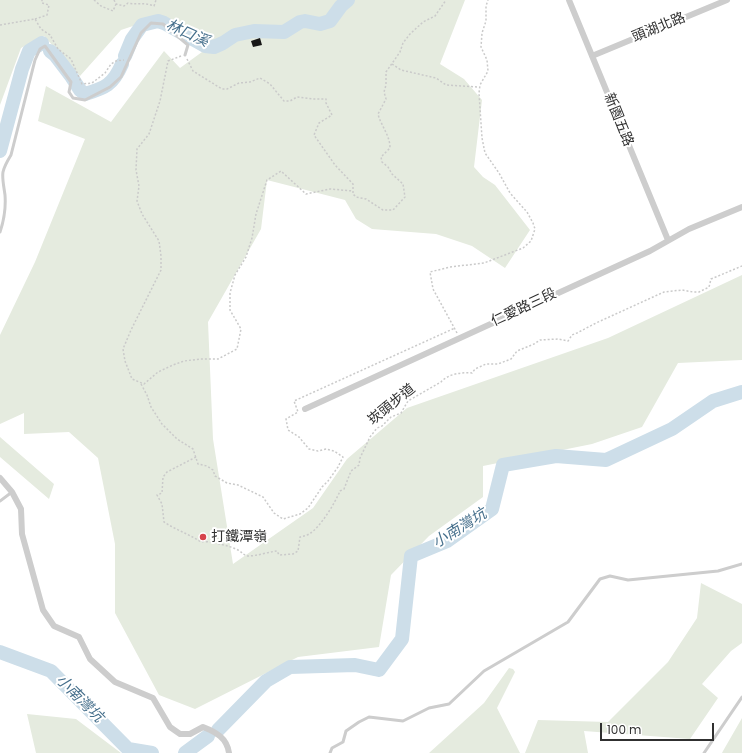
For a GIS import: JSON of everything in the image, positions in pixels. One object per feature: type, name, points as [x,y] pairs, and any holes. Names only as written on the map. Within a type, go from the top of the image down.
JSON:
[{"type":"street","name":"新園五路","points":[[569,0],[668,240]]},
{"type":"street","name":"頭湖北路","points":[[592,56],[727,0]]},
{"type":"street","name":"仁愛路三段","points":[[305,409],[650,251],[689,230],[742,207]]},
{"type":"street","points":[[0,478],[12,492],[21,509],[22,534],[44,610],[54,626],[79,637],[90,660],[115,682],[153,698],[170,727],[180,734],[190,734],[203,727],[211,730],[223,738],[228,746],[229,753]]},
{"type":"lane","points":[[0,232],[5,216],[4,195],[0,176],[2,165],[11,155],[35,60],[40,48],[45,46],[71,82],[69,92],[73,98],[85,100],[110,87],[120,77],[141,32],[151,23],[163,24],[188,45],[185,54]]},
{"type":"lane","points":[[0,501],[12,492]]},
{"type":"lane","points":[[330,753],[332,748],[343,742],[346,731],[369,717],[403,721],[429,708],[449,704],[484,671],[568,622],[600,579],[610,576],[628,580],[718,571],[742,564]]},
{"type":"lane","points":[[704,753],[742,697]]},
{"type":"path","points":[[0,25],[35,20],[47,15],[49,4],[42,3],[42,0]]},
{"type":"path","points":[[94,0],[101,6],[113,11],[116,4]]},
{"type":"path","points":[[114,0],[116,4],[124,6],[128,3],[135,5],[140,3],[148,3],[154,6],[156,0]]},
{"type":"path","points":[[353,191],[330,189],[306,194],[281,171],[266,180],[246,257],[235,276],[230,293],[230,310],[241,329],[237,349],[218,360],[200,359],[184,361],[158,372],[144,384],[132,379],[125,361],[123,349],[161,270],[159,241],[142,214],[136,201],[139,186],[136,170],[137,149],[149,134],[160,100],[168,61],[185,54],[193,71],[222,89],[227,89],[239,83],[250,82],[260,78],[270,84],[284,101],[290,101],[297,97],[326,99],[326,103],[332,115],[319,123],[314,135],[335,165],[353,184],[353,191],[353,194],[356,197],[366,198],[383,210],[393,210],[405,197],[403,184],[382,162],[381,157],[390,148],[390,141],[380,123],[378,114],[386,99],[384,92],[386,85],[386,72],[400,52],[402,43],[423,22],[435,16],[446,0]]},
{"type":"path","points":[[460,338],[433,288],[430,272],[450,267],[484,263],[523,248],[531,241],[536,229],[534,222],[510,193],[500,173],[485,153],[482,138],[480,87],[488,71],[487,60],[481,48],[488,0]]},
{"type":"path","points":[[35,20],[41,29],[50,35],[58,49],[71,59],[82,84],[92,83],[105,73],[111,64],[116,61],[128,60]]},
{"type":"path","points":[[392,64],[401,70],[436,78],[446,85],[480,87]]},
{"type":"path","name":"崁頭步道","points":[[196,457],[167,472],[163,477],[162,493],[157,495],[162,504],[164,522],[201,542],[205,540],[226,546],[249,556],[277,551],[279,555],[293,554],[298,551],[300,537],[310,534],[324,518],[335,502],[340,491],[344,489],[351,471],[359,465],[360,458],[370,437],[377,428],[382,426],[391,417],[401,413],[408,401],[441,382],[444,378],[463,372],[472,373],[475,369],[486,364],[498,364],[511,359],[517,351],[540,340],[558,339],[568,341],[572,335],[664,292],[682,290],[699,292],[709,287],[711,279],[742,266]]},
{"type":"path","points":[[140,382],[151,407],[162,424],[177,438],[193,449],[198,464],[207,466],[213,470],[215,476],[227,483],[238,485],[263,497],[274,513],[283,519],[300,514],[308,508],[322,487],[338,468],[343,457],[334,451],[326,449],[318,451],[309,449],[299,437],[288,430],[286,419],[298,412],[294,402],[455,328]]},
{"type":"shaded area","points":[[0,0],[465,0],[440,64],[464,79],[482,100],[474,167],[483,177],[495,185],[530,230],[505,268],[472,246],[436,234],[372,229],[356,219],[345,200],[267,180],[261,229],[208,322],[213,439],[233,564],[313,508],[347,459],[407,408],[608,338],[742,275],[742,360],[678,363],[642,427],[592,444],[483,466],[483,497],[429,536],[391,575],[379,647],[298,657],[195,709],[159,695],[115,613],[115,544],[98,458],[69,432],[24,434],[24,413],[0,424],[0,335],[35,262],[85,139],[38,121],[46,86],[111,122],[164,51],[180,68],[202,52],[163,16],[121,30],[80,76],[44,36],[21,48],[0,105]]},
{"type":"shaded area","points":[[0,437],[54,484],[49,499],[0,457]]},
{"type":"shaded area","points":[[701,583],[742,604],[742,643],[731,651],[702,684],[718,698],[690,739],[584,731],[588,753],[525,753],[538,720],[608,722],[668,662],[697,618]]},
{"type":"shaded area","points":[[509,668],[513,669],[515,672],[497,708],[520,753],[429,753],[484,703]]},
{"type":"shaded area","points":[[27,714],[76,719],[121,753],[36,753]]},
{"type":"shaded area","points":[[742,718],[742,753],[722,753],[723,751]]},
{"type":"building","points":[[260,38],[262,45],[253,47],[251,41]]},
{"type":"waterway","name":"林口溪","points":[[125,56],[132,39],[142,25],[158,21],[205,46],[214,47],[235,35],[254,31],[284,32],[300,22],[305,21],[320,24],[330,21],[341,6],[348,0]]},
{"type":"waterway","name":"林口溪","points":[[0,151],[22,69],[29,51],[42,43]]},
{"type":"waterway","name":"林口溪","points":[[50,51],[55,55],[80,90],[85,94],[108,85],[115,77],[122,64]]},
{"type":"waterway","name":"小南灣坑","points":[[218,730],[266,681],[290,667],[355,665],[379,670],[402,639],[411,556],[447,541],[492,509],[503,465],[556,456],[606,460],[672,429],[713,401],[742,392]]},
{"type":"waterway","name":"小南灣坑","points":[[0,652],[51,671],[128,749],[152,753]]},
{"type":"waterway","name":"小南灣坑","points":[[185,753],[208,736]]},
{"type":"place","name":"打鐵潭嶺","points":[[203,537]]}]
